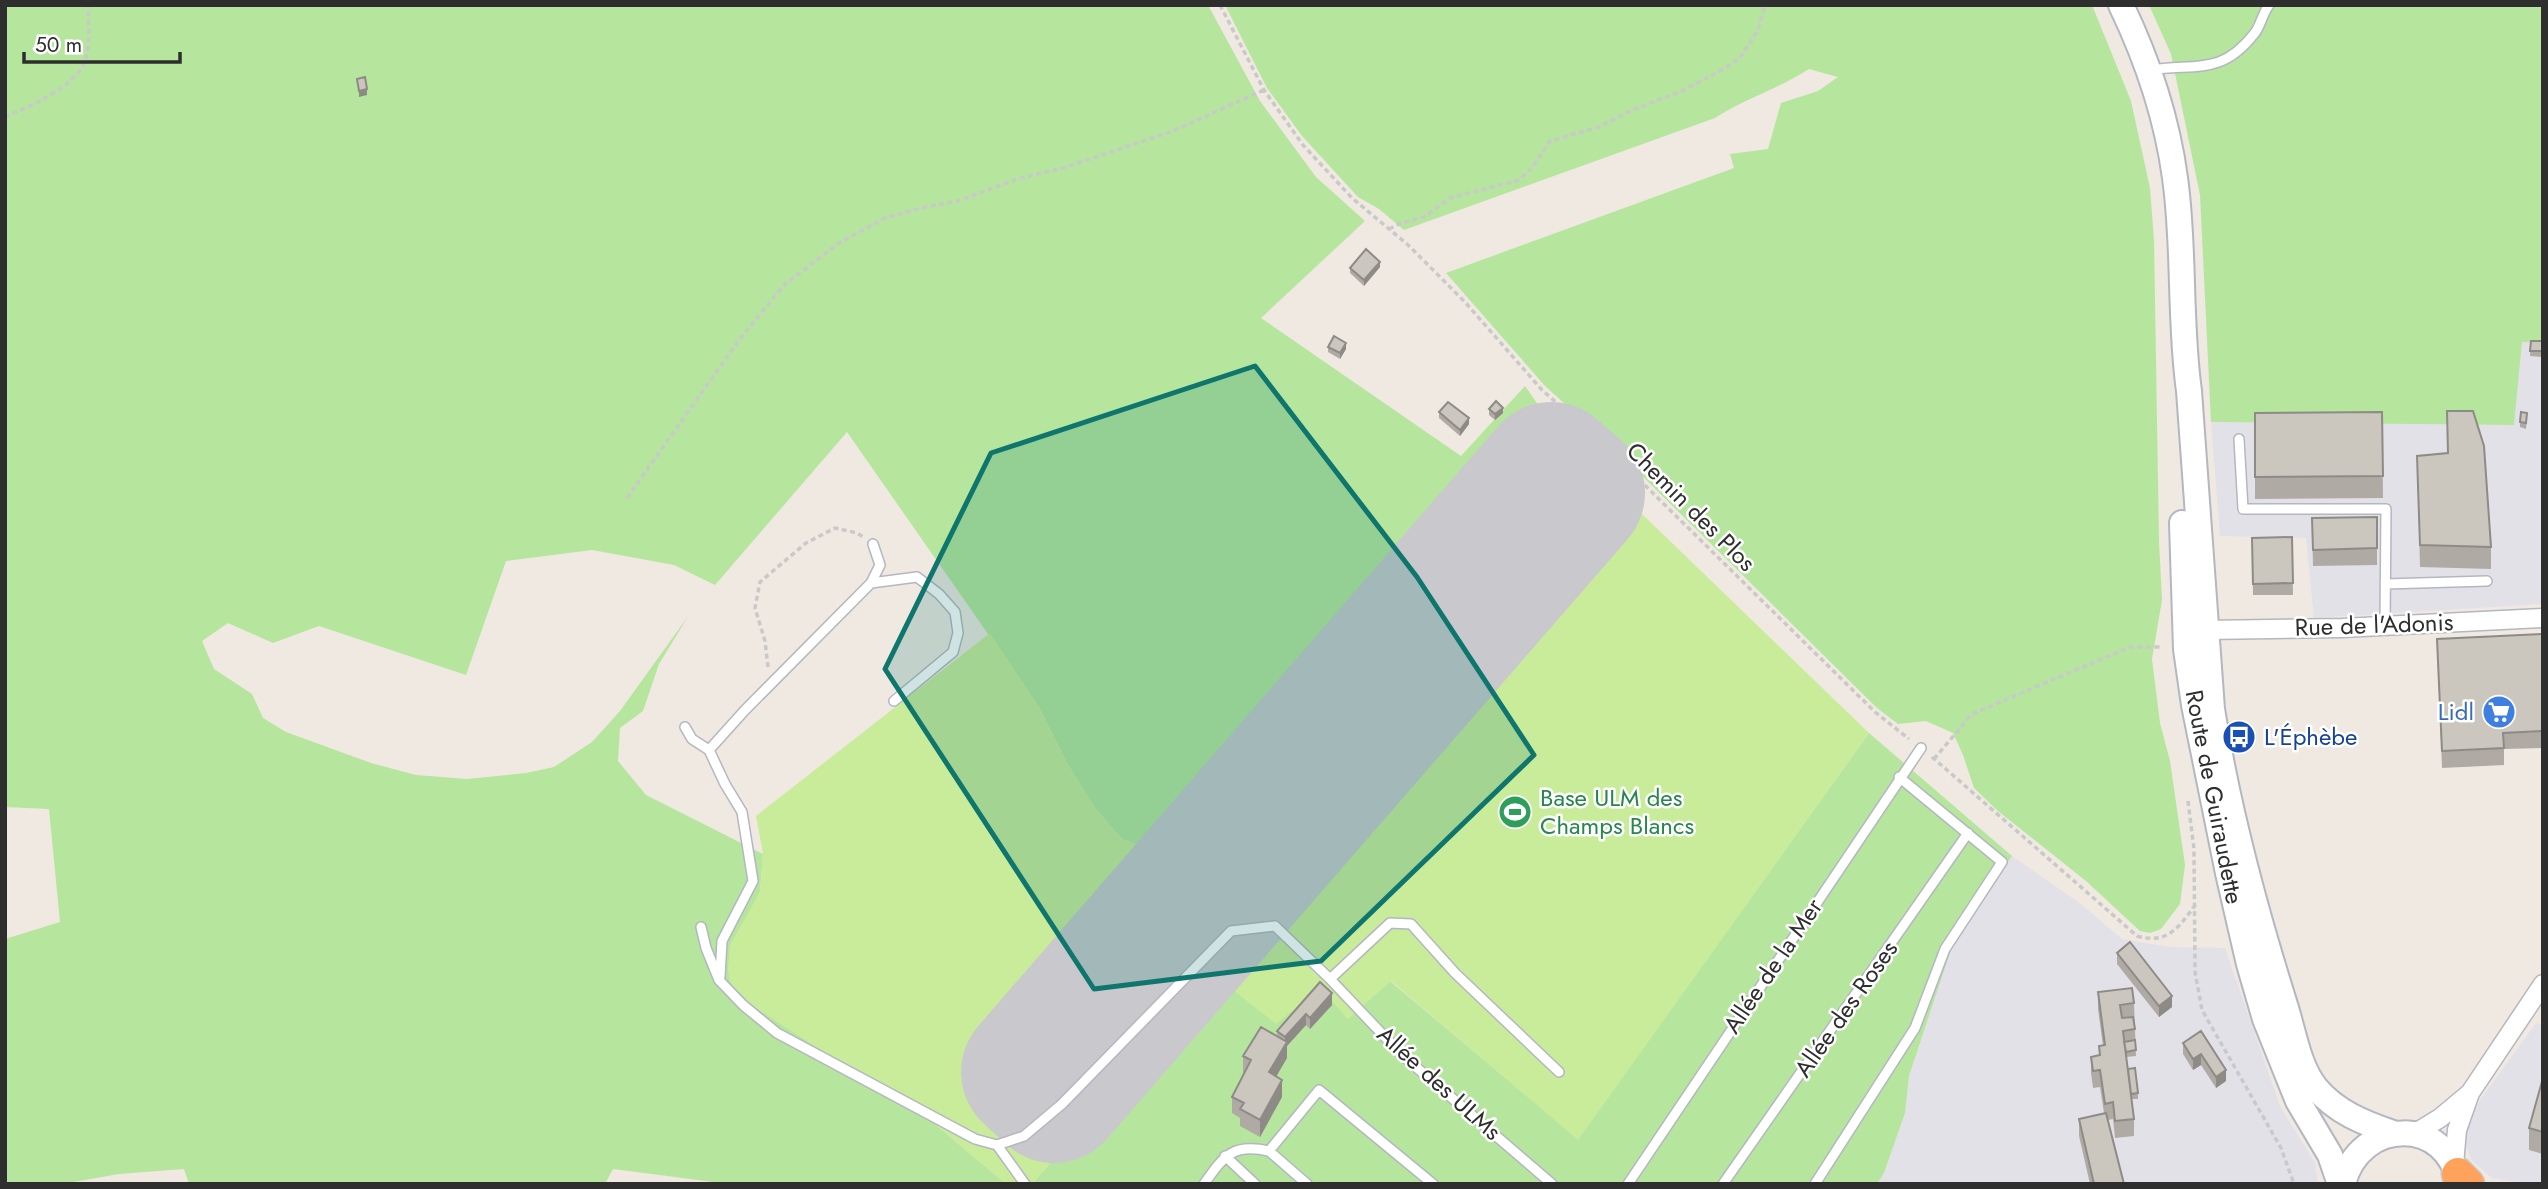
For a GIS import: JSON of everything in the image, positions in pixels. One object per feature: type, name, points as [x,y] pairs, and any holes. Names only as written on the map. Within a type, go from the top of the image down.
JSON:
[{"type":"street","name":"Route de Guiraudette","points":[[2121,5],[2148,71],[2166,128],[2176,178],[2183,348],[2189,391],[2212,709],[2229,800],[2257,914],[2303,1064],[2315,1087],[2334,1106],[2361,1122],[2430,1140],[2444,1150],[2460,1176]]},
{"type":"street","name":"Route de Guiraudette","points":[[2183,348],[2179,391],[2186,649],[2203,755],[2249,964],[2266,1019],[2298,1101],[2330,1155],[2342,1184]]},
{"type":"street","name":"Route de Guiraudette","points":[[2179,391],[2195,624],[2205,630]]},
{"type":"street","name":"Rue de l'Adonis","points":[[2205,630],[2385,626],[2543,618]]},
{"type":"street","points":[[2342,1184],[2347,1168],[2358,1152],[2374,1139],[2403,1134],[2440,1118],[2470,1093],[2537,1002],[2543,984]]},
{"type":"street","points":[[2460,1176],[2458,1130],[2470,1093]]},
{"type":"lane","points":[[2148,71],[2210,65],[2226,60],[2241,51],[2258,30],[2269,5]]},
{"type":"lane","points":[[2239,439],[2243,509],[2386,509],[2385,626]]},
{"type":"lane","points":[[709,750],[767,687],[871,583],[880,565],[873,544]]},
{"type":"lane","points":[[871,583],[917,577],[939,594],[955,612],[958,633],[953,652],[894,701]]},
{"type":"lane","points":[[2385,584],[2487,581]]},
{"type":"lane","points":[[685,727],[692,738],[709,750],[742,812],[753,881],[722,941],[719,980]]},
{"type":"lane","name":"Allée de la Mer","points":[[1628,1184],[1921,748]]},
{"type":"lane","points":[[1815,1184],[1915,1028],[1945,949],[2002,862],[1899,777]]},
{"type":"lane","name":"Allée des Roses","points":[[1723,1184],[1968,833]]},
{"type":"lane","points":[[1330,979],[1390,923],[1411,924],[1455,974],[1559,1072]]},
{"type":"lane","name":"Allée des ULMs","points":[[997,1145],[1024,1136],[1062,1104],[1231,931],[1275,926],[1402,1055],[1552,1184]]},
{"type":"lane","points":[[701,927],[719,980],[743,1005],[777,1033],[975,1139],[997,1145],[1025,1184]]},
{"type":"lane","points":[[1269,1151],[1319,1090],[1433,1184]]},
{"type":"lane","points":[[1204,1184],[1225,1156],[1248,1146],[1269,1151],[1307,1184]]},
{"type":"lane","points":[[1225,1156],[1255,1184]]},
{"type":"path","points":[[5,117],[59,89],[77,76],[86,60],[89,5]]},
{"type":"path","name":"Chemin des Plos","points":[[1220,5],[1264,90],[1303,145],[1352,198],[1389,229],[1465,302],[1542,390],[1600,441],[1875,712],[1934,759],[2137,936],[2152,940],[2166,937],[2196,904],[2195,972],[2202,1010],[2281,1148],[2294,1184]]},
{"type":"path","points":[[1389,229],[1424,217],[1450,198],[1519,180],[1532,168],[1550,141],[1599,127],[1634,109],[1680,92],[1725,68],[1740,58],[1758,30],[1765,5]]},
{"type":"path","points":[[627,498],[739,340],[784,285],[839,243],[886,218],[957,201],[1017,179],[1063,168],[1173,131],[1264,90]]},
{"type":"path","points":[[767,687],[765,641],[755,608],[760,582],[806,543],[835,528],[857,533],[873,544]]},
{"type":"path","points":[[1934,759],[1972,714],[2130,647],[2186,649]]},
{"type":"highlighted area","points":[[1255,366],[1417,577],[1534,755],[1321,961],[1094,989],[885,669],[991,453]]},
{"type":"shaded area","points":[[2522,342],[2543,343],[2543,604],[2314,618],[2306,538],[2220,536],[2211,422],[2513,425]]},
{"type":"shaded area","points":[[2012,856],[2081,904],[2122,939],[2169,947],[2225,948],[2280,1106],[2315,1163],[2318,1184],[1877,1184],[1884,1173],[1905,1113],[1909,1077],[1953,944]]},
{"type":"shaded area","points":[[2536,1023],[2543,1025],[2543,1184],[2525,1184],[2492,1178],[2472,1161],[2465,1143],[2470,1114]]},
{"type":"green space","points":[[5,5],[1208,5],[1260,101],[1316,177],[1365,221],[1261,318],[1461,456],[1525,386],[1557,432],[1214,816],[1148,849],[1122,839],[1095,808],[1067,763],[1039,707],[847,432],[715,585],[674,565],[592,550],[506,561],[466,675],[319,626],[273,643],[228,623],[202,641],[214,669],[252,694],[263,718],[286,732],[371,763],[416,775],[467,779],[526,773],[554,767],[592,742],[620,711],[689,615],[659,664],[643,711],[620,728],[618,761],[646,795],[763,854],[760,892],[750,911],[935,1124],[1006,1184],[729,1184],[613,1169],[605,1184],[189,1184],[184,1169],[119,1174],[62,1184],[5,1184],[5,939],[60,922],[49,809],[5,807]]},
{"type":"green space","points":[[1225,5],[2092,5],[2131,101],[2150,188],[2154,240],[2162,600],[2152,659],[2160,723],[2170,761],[2185,865],[2180,904],[2161,929],[2150,933],[2140,931],[2086,881],[1998,811],[1974,788],[1953,733],[1926,721],[1898,724],[1877,708],[1615,449],[1545,386],[1446,273],[1734,168],[1730,154],[1768,149],[1781,103],[1818,91],[1838,77],[1809,69],[1715,118],[1404,230],[1379,209],[1358,197],[1302,136],[1267,88]]},
{"type":"green space","points":[[2149,5],[2543,5],[2543,343],[2522,342],[2514,425],[2211,422],[2200,195],[2171,54]]},
{"type":"green space","name":"Base ULM des Champs Blancs","points":[[1557,432],[1869,733],[1578,1140],[1391,981],[1348,1019],[1320,988],[1276,1024],[1214,975],[1032,1184],[1006,1184],[935,1124],[731,992],[728,969],[730,945],[760,892],[763,854],[756,816],[990,633],[1039,707],[1067,763],[1095,808],[1122,839],[1148,849],[1214,816]]},
{"type":"green space","points":[[1869,733],[2012,856],[1953,944],[1909,1076],[1905,1113],[1884,1173],[1877,1184],[1032,1184],[1214,975],[1320,987],[1348,1018],[1390,981],[1578,1139]]},
{"type":"building","points":[[365,77],[367,89],[359,91],[357,79]]},
{"type":"building","points":[[1366,249],[1380,262],[1364,280],[1350,268]]},
{"type":"building","points":[[1334,336],[1346,343],[1340,353],[1328,347]]},
{"type":"building","points":[[2531,341],[2543,341],[2543,351],[2530,351]]},
{"type":"building","points":[[1496,401],[1503,408],[1495,414],[1489,409]]},
{"type":"building","points":[[1448,402],[1469,418],[1460,430],[1439,412]]},
{"type":"building","points":[[2447,411],[2473,411],[2484,446],[2491,547],[2420,545],[2417,456],[2448,453]]},
{"type":"building","points":[[2382,412],[2383,476],[2255,477],[2255,413]]},
{"type":"building","points":[[2521,412],[2527,413],[2526,423],[2520,422]]},
{"type":"building","points":[[2377,517],[2377,548],[2313,550],[2312,518]]},
{"type":"building","points":[[2292,537],[2293,583],[2253,584],[2252,538]]},
{"type":"building","name":"Lidl","points":[[2543,634],[2543,731],[2503,733],[2504,748],[2442,751],[2437,639]]},
{"type":"building","points":[[2130,942],[2172,996],[2159,1006],[2117,953]]},
{"type":"building","points":[[1320,982],[1332,993],[1310,1018],[1306,1014],[1285,1037],[1277,1031]]},
{"type":"building","points":[[2132,988],[2134,1003],[2120,1005],[2122,1018],[2133,1017],[2135,1029],[2123,1031],[2134,1119],[2115,1121],[2113,1102],[2105,1104],[2100,1070],[2093,1071],[2091,1057],[2100,1055],[2099,1046],[2105,1045],[2098,992]]},
{"type":"building","points":[[1261,1027],[1287,1042],[1269,1072],[1282,1080],[1260,1120],[1240,1109],[1244,1103],[1232,1097],[1251,1060],[1243,1056]]},
{"type":"building","points":[[2201,1031],[2226,1070],[2216,1077],[2201,1054],[2193,1059],[2183,1043]]},
{"type":"building","points":[[2135,1040],[2136,1050],[2126,1052],[2124,1042]]},
{"type":"building","points":[[2135,1068],[2138,1093],[2131,1094],[2128,1069]]},
{"type":"building","points":[[2543,1078],[2543,1132],[2529,1128]]},
{"type":"building","points":[[2106,1113],[2124,1184],[2094,1184],[2079,1119]]},
{"type":"runway","points":[[1551,472],[1575,493],[1054,1093],[1031,1072],[1551,472]]},
{"type":"place","name":"Lidl","points":[[2499,712]]},
{"type":"place","name":"L'Éphèbe","points":[[2239,737]]},
{"type":"place","name":"Base ULM des Champs Blancs","points":[[1515,812]]}]
